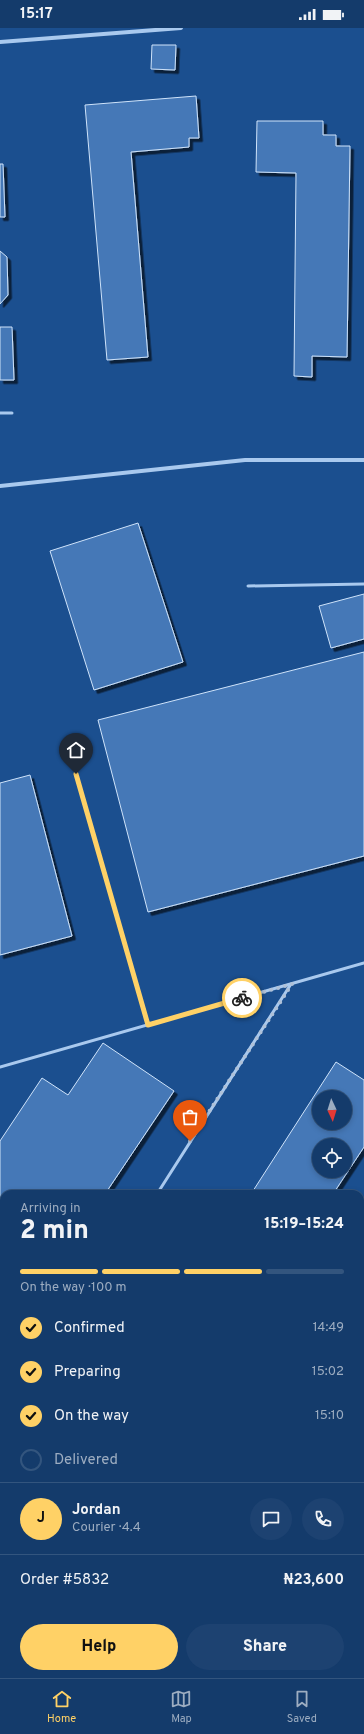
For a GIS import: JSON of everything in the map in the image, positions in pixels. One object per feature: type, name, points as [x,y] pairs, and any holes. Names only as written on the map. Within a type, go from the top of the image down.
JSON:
[{"type":"street","points":[[0,42],[118,30],[181,28]]},
{"type":"street","points":[[0,486],[245,460],[364,460]]},
{"type":"lane","points":[[0,413],[12,413]]},
{"type":"lane","points":[[248,586],[364,584]]},
{"type":"lane","points":[[76,774],[148,1025]]},
{"type":"lane","points":[[0,1068],[364,963]]},
{"type":"lane","points":[[160,1190],[292,984]]},
{"type":"building","points":[[152,45],[176,45],[175,70],[151,69]]},
{"type":"building","points":[[196,96],[199,138],[189,138],[189,147],[131,152],[148,357],[107,360],[85,105]]},
{"type":"building","points":[[257,121],[323,121],[323,135],[336,135],[336,146],[350,146],[347,357],[312,356],[312,377],[294,376],[296,173],[256,172]]},
{"type":"building","points":[[0,164],[3,164],[5,217],[0,217]]},
{"type":"building","points":[[0,251],[7,257],[8,295],[0,304]]},
{"type":"building","points":[[0,327],[12,327],[14,380],[0,380]]},
{"type":"building","points":[[138,523],[183,662],[94,690],[50,551]]},
{"type":"building","points":[[364,594],[364,639],[331,648],[319,606]]},
{"type":"building","points":[[364,652],[364,856],[148,912],[98,720]]},
{"type":"building","points":[[30,775],[72,936],[0,955],[0,783]]},
{"type":"building","points":[[103,1043],[174,1091],[108,1190],[0,1190],[0,1141],[42,1078],[68,1095]]},
{"type":"building","points":[[336,1062],[364,1080],[364,1147],[352,1165],[352,1138],[312,1138],[312,1178],[344,1178],[336,1190],[254,1190],[312,1099],[312,1130],[352,1130],[352,1090],[318,1090]]},
{"type":"way so far","points":[[190,1141],[292,984],[242,998]]},
{"type":"route","points":[[76,774],[148,1025],[242,998]]}]
